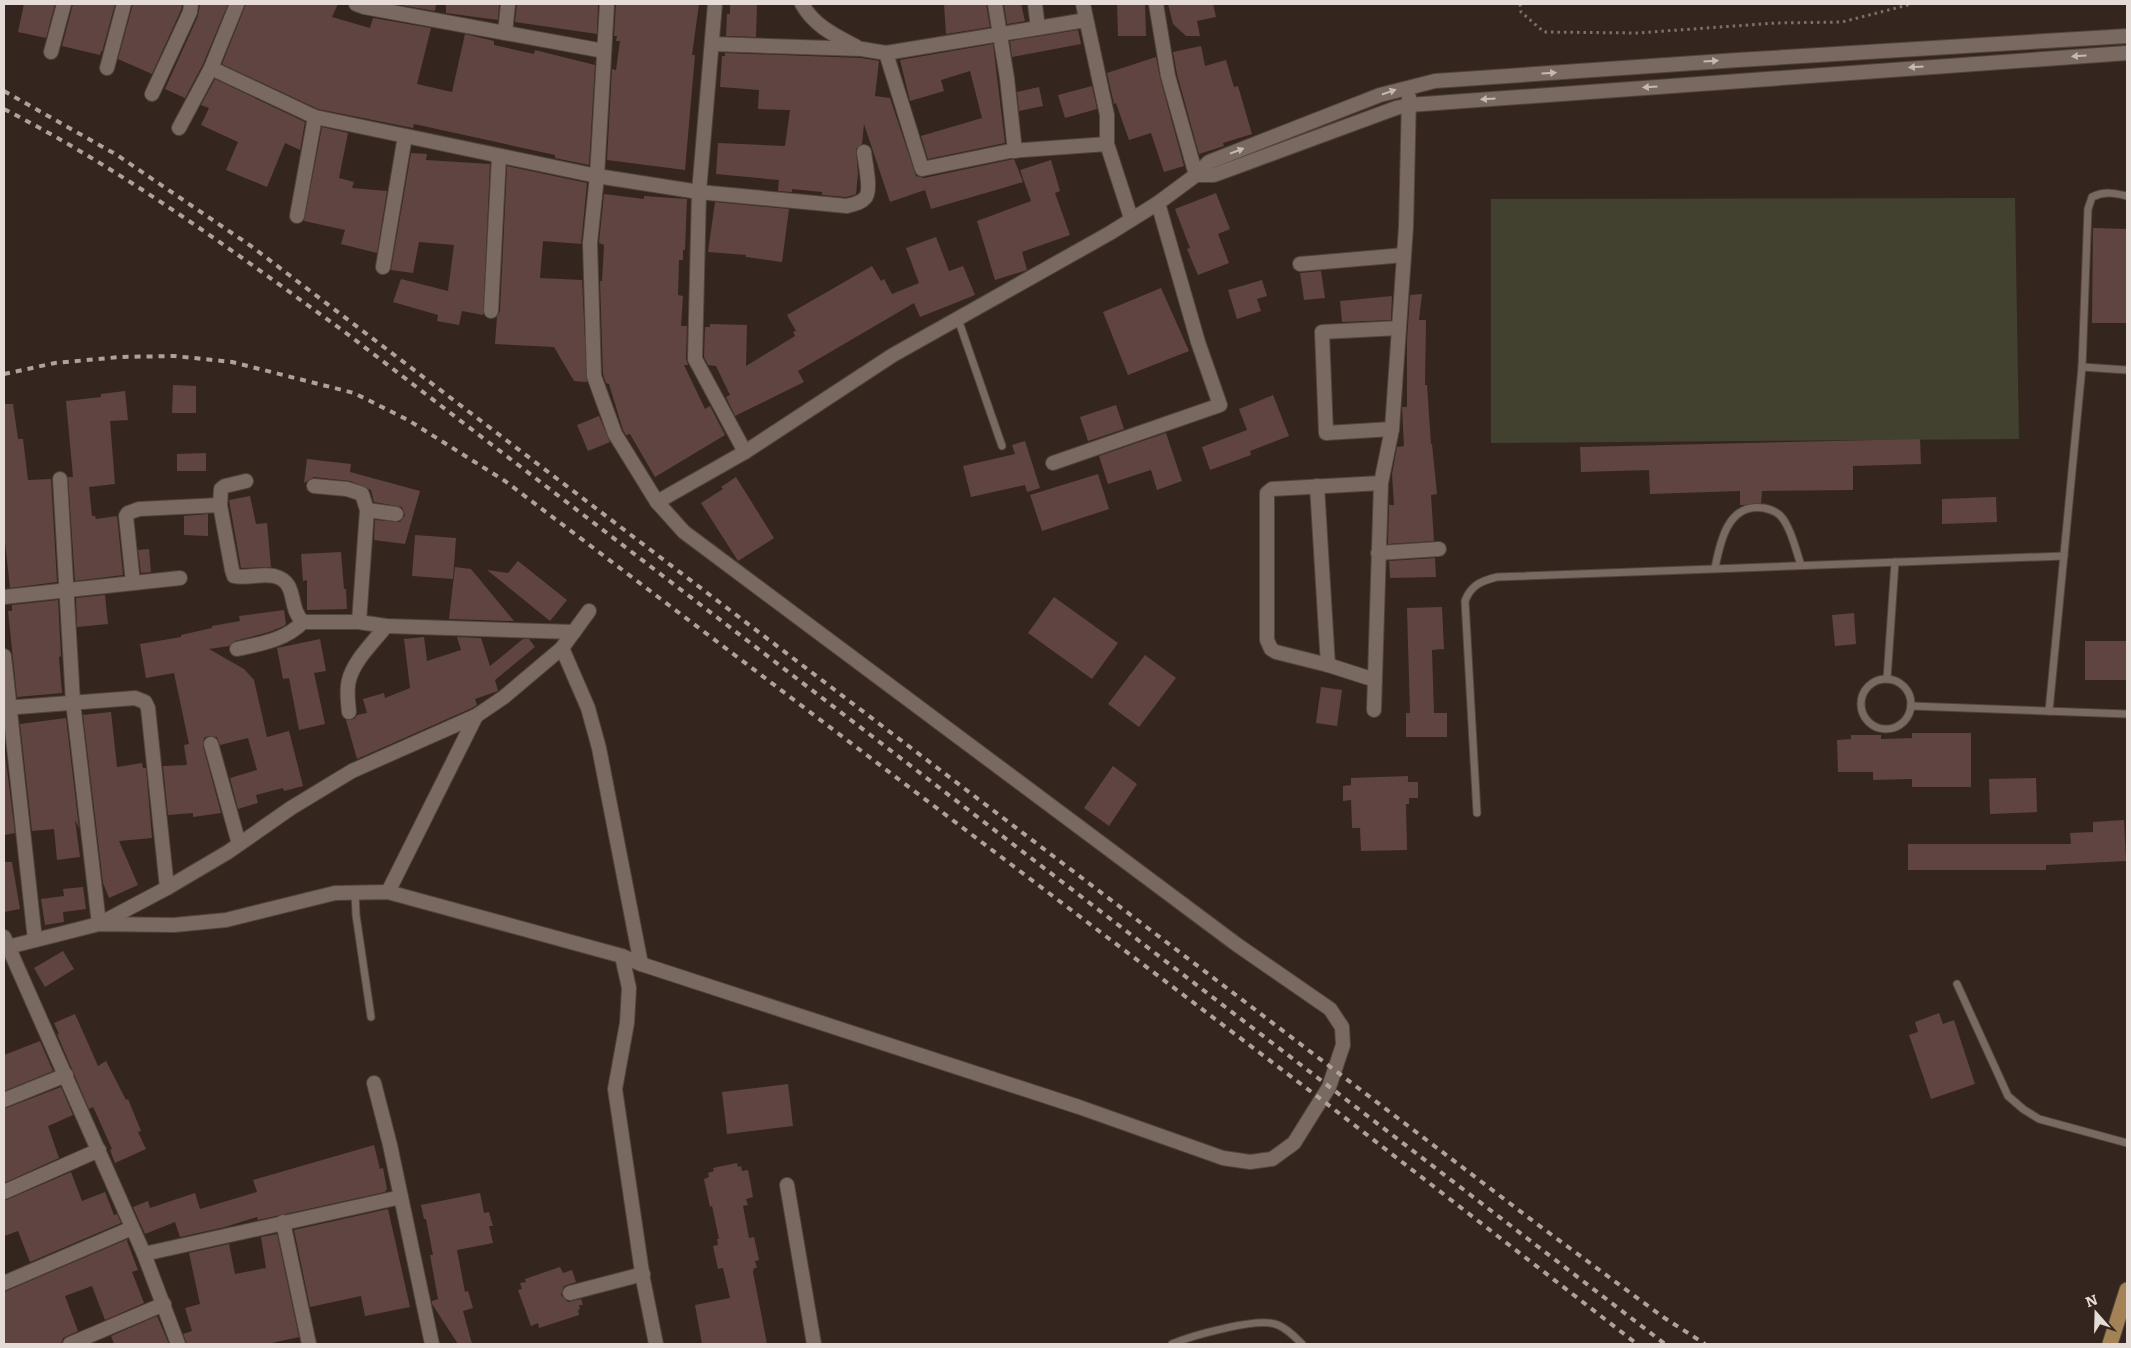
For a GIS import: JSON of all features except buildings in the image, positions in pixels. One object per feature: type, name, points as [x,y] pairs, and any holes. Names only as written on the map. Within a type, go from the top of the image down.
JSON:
[{"type":"main road","points":[[2110,1344],[2127,1290]]},
{"type":"street","points":[[51,52],[64,4]]},
{"type":"street","points":[[107,68],[124,4]]},
{"type":"street","points":[[152,94],[190,12],[191,4]]},
{"type":"street","points":[[179,128],[211,68],[237,4]]},
{"type":"street","points":[[356,4],[604,51]]},
{"type":"street","points":[[504,33],[508,4]]},
{"type":"street","points":[[99,924],[174,925],[226,920],[335,893],[388,892],[622,956],[641,964],[1079,1107],[1223,1158],[1250,1162],[1272,1158],[1294,1143],[1330,1087],[1344,1045],[1342,1027],[1330,1010],[1236,944],[684,532],[657,502],[615,434],[594,376],[590,243],[597,176],[607,4]]},
{"type":"street","points":[[715,4],[699,192],[695,359],[745,452]]},
{"type":"street","points":[[802,4],[806,12],[834,36],[862,49]]},
{"type":"street","points":[[994,4],[1007,78],[1015,151]]},
{"type":"street","points":[[1035,4],[1038,28]]},
{"type":"street","points":[[1082,4],[1107,115],[1107,144],[1131,218]]},
{"type":"street","points":[[1156,4],[1168,76],[1196,175]]},
{"type":"street","points":[[712,44],[862,49],[886,53],[1086,20]]},
{"type":"street","points":[[657,502],[745,452],[893,355],[1110,233],[1131,218],[1158,203],[1196,175],[1209,162],[1380,95],[1445,80],[2127,36]]},
{"type":"street","points":[[886,53],[922,169],[1015,151],[1107,144]]},
{"type":"street","points":[[1848,53],[1849,72]]},
{"type":"street","points":[[1196,175],[1214,175],[1396,108],[1409,105],[2127,53]]},
{"type":"street","points":[[211,68],[315,117],[597,176],[699,192],[848,206],[859,203],[867,197],[869,190],[864,152]]},
{"type":"street","points":[[1374,710],[1381,483],[1392,429],[1404,255],[1409,87]]},
{"type":"street","points":[[297,216],[315,117]]},
{"type":"street","points":[[383,267],[405,136]]},
{"type":"street","points":[[491,311],[499,156]]},
{"type":"street","points":[[1053,463],[1220,405],[1198,342],[1158,203]]},
{"type":"street","points":[[1300,264],[1404,255]]},
{"type":"street","points":[[1392,429],[1326,433],[1322,332],[1399,328]]},
{"type":"street","points":[[60,479],[73,702],[99,924]]},
{"type":"street","points":[[246,480],[221,489],[220,504],[234,576],[271,575],[281,578],[291,588],[294,610],[302,622]]},
{"type":"street","points":[[1375,680],[1271,649],[1267,640],[1267,493],[1272,489],[1381,483]]},
{"type":"street","points":[[314,486],[347,489],[362,494],[367,510],[359,622]]},
{"type":"street","points":[[1317,486],[1328,665]]},
{"type":"street","points":[[132,583],[126,516],[128,513],[139,509],[220,504]]},
{"type":"street","points":[[367,510],[396,514]]},
{"type":"street","points":[[1378,553],[1439,549]]},
{"type":"street","points":[[4,597],[180,578]]},
{"type":"street","points":[[178,1344],[144,1254],[66,1075],[5,944],[35,940],[99,924],[167,888],[352,771],[476,716],[504,696],[562,648],[589,610]]},
{"type":"street","points":[[237,649],[266,643],[286,635],[302,622],[359,622],[386,626],[574,632]]},
{"type":"street","points":[[349,712],[349,679],[354,668],[386,626]]},
{"type":"street","points":[[562,648],[588,708],[598,748],[641,964]]},
{"type":"street","points":[[4,656],[6,707],[35,940]]},
{"type":"street","points":[[6,707],[135,698],[145,702],[148,708],[167,888]]},
{"type":"street","points":[[388,892],[476,716]]},
{"type":"street","points":[[211,744],[239,844]]},
{"type":"street","points":[[622,956],[629,988],[627,1022],[616,1089],[643,1274],[656,1344]]},
{"type":"street","points":[[4,1100],[66,1075]]},
{"type":"street","points":[[374,1083],[401,1197],[432,1344]]},
{"type":"street","points":[[4,1192],[99,1150]]},
{"type":"street","points":[[787,1185],[814,1344]]},
{"type":"street","points":[[144,1254],[401,1197]]},
{"type":"street","points":[[283,1222],[309,1344]]},
{"type":"street","points":[[4,1283],[132,1228]]},
{"type":"street","points":[[570,1293],[643,1274]]},
{"type":"street","points":[[70,1344],[164,1304]]},
{"type":"lane","points":[[2048,711],[2082,368],[2088,209],[2092,197],[2101,193],[2127,196]]},
{"type":"lane","points":[[958,319],[1002,446]]},
{"type":"lane","points":[[2082,368],[2127,370]]},
{"type":"lane","points":[[1715,568],[1721,537],[1730,520],[1742,510],[1758,507],[1774,510],[1785,520],[1792,536],[1800,565]]},
{"type":"lane","points":[[1477,813],[1465,601],[1469,591],[1481,581],[1497,577],[2064,556]]},
{"type":"lane","points":[[1887,679],[1894,562]]},
{"type":"lane","points":[[1887,679],[1902,685],[1907,690],[1911,706],[1905,720],[1892,729],[1876,728],[1864,718],[1860,703],[1866,688],[1879,680],[1887,679]]},
{"type":"lane","points":[[1911,706],[2127,714]]},
{"type":"lane","points":[[355,892],[356,915],[371,1017]]},
{"type":"lane","points":[[1958,984],[2008,1096],[2038,1119],[2127,1143]]},
{"type":"lane","points":[[1172,1344],[1183,1339],[1255,1322],[1277,1324],[1291,1333],[1302,1344]]},
{"type":"path","points":[[1520,4],[1521,12],[1544,32],[1628,33],[1776,23],[1842,22],[1912,4]]},
{"type":"shaded area","points":[[2015,198],[2019,439],[1491,443],[1491,199]]},
{"type":"railway","points":[[4,91],[117,155],[251,246],[1537,1224],[1663,1317],[1705,1344]]},
{"type":"railway","points":[[4,109],[93,159],[179,214],[346,333],[1665,1344]]},
{"type":"railway","points":[[4,374],[55,363],[120,357],[174,356],[232,362],[354,393],[408,420],[505,481],[1322,1100],[1637,1344]]}]
